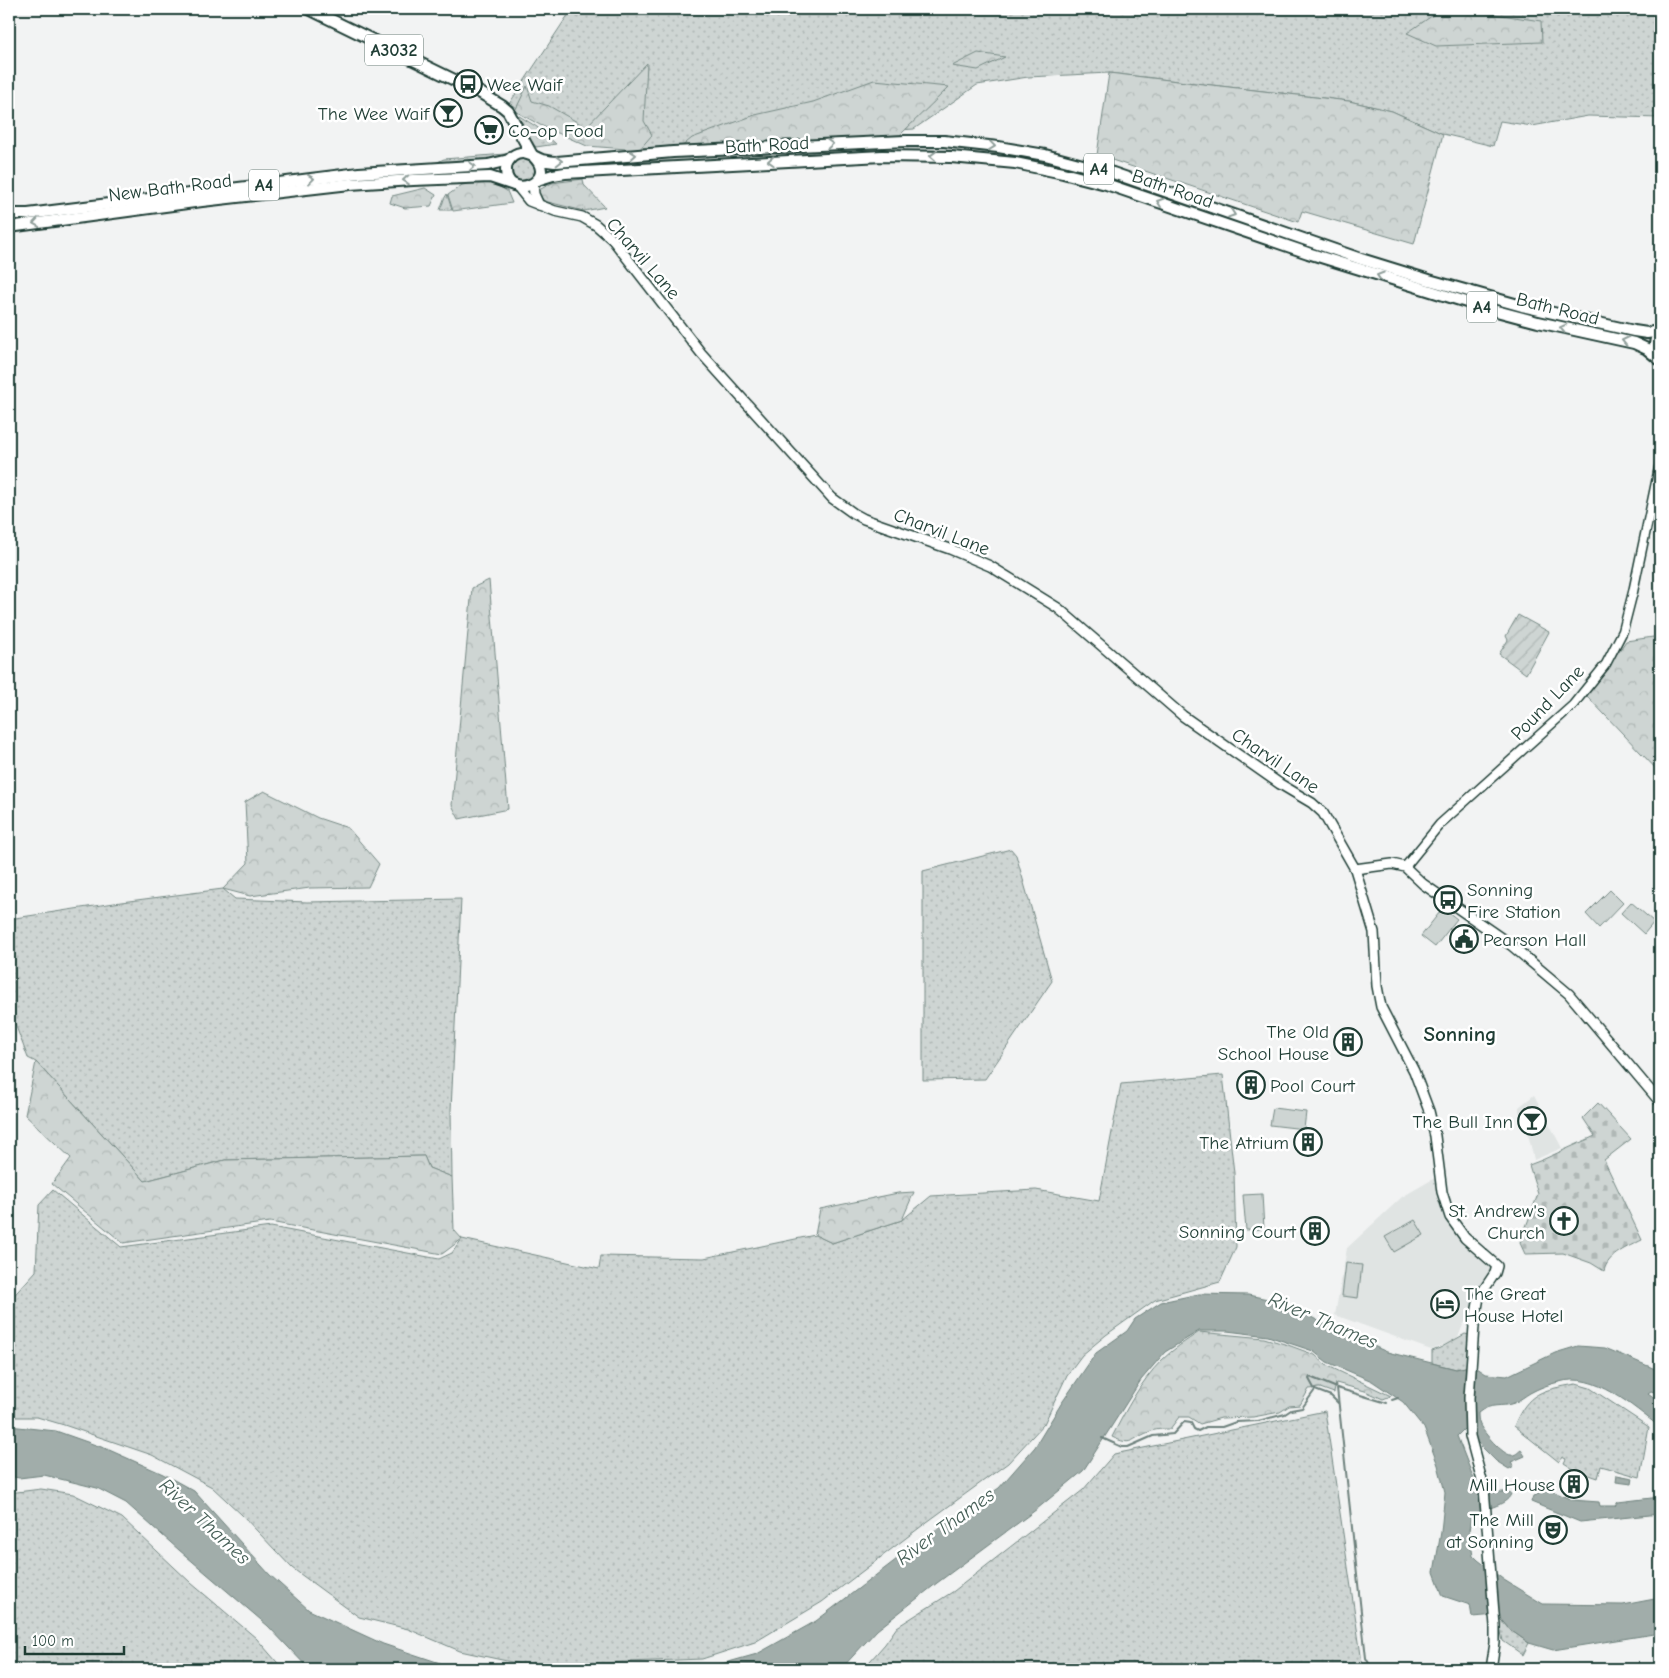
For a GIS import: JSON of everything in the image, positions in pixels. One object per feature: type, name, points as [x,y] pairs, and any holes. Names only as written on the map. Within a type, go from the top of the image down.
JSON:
[{"type":"main road","name":"A3032","points":[[309,9],[479,92],[502,106],[514,120],[518,131],[533,156]]},
{"type":"main road","points":[[516,185],[510,181],[506,174],[506,167],[511,158],[518,131]]},
{"type":"main road","name":"Bath Road","points":[[511,158],[522,153],[547,161],[557,162],[673,152],[905,141],[944,141],[998,147],[1046,155],[1105,170],[1392,269],[1540,310],[1639,332],[1660,331]]},
{"type":"main road","points":[[533,156],[539,162],[540,169],[535,182],[534,194],[539,205]]},
{"type":"main road","name":"Bath Road","points":[[516,185],[524,187],[553,174],[565,172],[882,156],[952,157],[1005,162],[1050,170],[1106,184],[1371,273],[1538,322],[1634,343],[1647,349],[1660,360]]},
{"type":"main road","name":"New Bath Road","points":[[9,214],[38,213],[359,173],[488,165],[511,158]]},
{"type":"main road","name":"New Bath Road","points":[[9,226],[350,184],[490,177],[516,185]]},
{"type":"main road","name":"Charvil Lane","points":[[516,185],[529,201],[554,211],[582,217],[596,225],[613,240],[701,353],[832,498],[864,519],[950,549],[990,566],[1058,608],[1183,716],[1280,784],[1312,803],[1323,813],[1355,869],[1374,932],[1377,986],[1381,1007],[1414,1072],[1429,1111],[1435,1136],[1442,1192],[1450,1217],[1465,1238],[1497,1266],[1495,1273],[1479,1297],[1474,1326],[1470,1436],[1484,1488],[1495,1642],[1491,1669]]},
{"type":"main road","points":[[1538,322],[1540,310]]},
{"type":"main road","points":[[1660,331],[1654,343],[1660,360]]},
{"type":"main road","points":[[1355,869],[1392,864],[1405,867],[1423,884],[1511,945],[1569,994],[1660,1102]]},
{"type":"street","name":"Pound Lane","points":[[1405,867],[1440,824],[1573,704],[1606,664],[1623,631],[1660,463]]},
{"type":"shaded area","points":[[1534,1095],[1562,1148],[1534,1160],[1519,1107]]},
{"type":"shaded area","points":[[1435,1178],[1438,1196],[1450,1225],[1489,1261],[1492,1268],[1459,1335],[1449,1343],[1431,1350],[1335,1315],[1347,1248],[1402,1197]]},
{"type":"green space","points":[[572,9],[1660,9],[1660,118],[1588,116],[1532,126],[1500,121],[1493,146],[1443,134],[1392,111],[1349,101],[1109,73],[1028,77],[977,85],[914,129],[645,148],[579,136],[509,104]]},
{"type":"green space","points":[[1442,9],[1461,9],[1541,21],[1542,42],[1436,46],[1407,33]]},
{"type":"green space","points":[[978,53],[1005,57],[978,70],[952,66]]},
{"type":"green space","points":[[647,63],[644,121],[652,135],[639,150],[587,146],[540,125],[515,111],[527,86],[532,101],[549,106],[586,127]]},
{"type":"green space","points":[[1109,73],[1349,101],[1392,111],[1443,134],[1414,244],[1302,211],[1298,222],[1097,155]]},
{"type":"green space","points":[[874,80],[949,87],[900,135],[680,148],[692,138],[755,115],[813,102]]},
{"type":"green space","points":[[516,114],[537,127],[556,144],[536,147],[528,138]]},
{"type":"green space","points":[[918,144],[964,147],[1044,159],[1094,171],[1535,313],[1536,315],[1534,317],[1354,263],[1120,185],[941,152],[546,171],[545,165]]},
{"type":"green space","points":[[505,154],[494,160],[439,165],[435,163],[444,159]]},
{"type":"green space","points":[[523,158],[532,161],[535,170],[532,179],[523,182],[514,179],[511,170],[514,161]]},
{"type":"green space","points":[[583,179],[584,185],[605,207],[584,211],[544,201],[537,191],[552,183]]},
{"type":"green space","points":[[489,181],[507,191],[512,203],[453,211],[448,195],[462,185]]},
{"type":"green space","points":[[425,188],[436,195],[431,206],[405,208],[390,203],[392,196]]},
{"type":"green space","points":[[447,194],[452,210],[440,210],[444,199]]},
{"type":"green space","points":[[1545,315],[1652,336],[1650,345],[1586,329],[1582,325],[1545,317]]},
{"type":"green space","points":[[489,580],[508,809],[459,819],[452,805],[472,588]]},
{"type":"green space","points":[[1518,615],[1549,632],[1526,674],[1499,654],[1508,640],[1506,636]]},
{"type":"green space","points":[[1660,636],[1660,773],[1587,696],[1626,641]]},
{"type":"green space","points":[[264,791],[318,818],[348,828],[379,864],[368,887],[310,888],[250,896],[223,889],[248,863],[245,802]]},
{"type":"green space","points":[[1011,849],[1016,855],[1052,981],[985,1079],[923,1080],[923,871]]},
{"type":"green space","points":[[223,889],[235,899],[307,902],[461,899],[451,1110],[452,1177],[429,1168],[424,1156],[225,1160],[145,1181],[36,1062],[28,1058],[9,1008],[9,971],[15,918]]},
{"type":"green space","points":[[1610,890],[1623,903],[1599,928],[1586,914]]},
{"type":"green space","points":[[1631,902],[1654,922],[1644,934],[1621,913]]},
{"type":"green space","points":[[1443,908],[1457,919],[1435,947],[1421,936]]},
{"type":"green space","points":[[36,1062],[145,1181],[225,1160],[424,1156],[429,1168],[452,1177],[454,1230],[462,1239],[442,1254],[270,1222],[123,1243],[52,1184],[71,1158],[25,1115]]},
{"type":"green space","points":[[1223,1075],[1234,1173],[1236,1247],[1220,1282],[1155,1300],[1106,1335],[1082,1355],[1067,1375],[1044,1424],[1008,1463],[822,1602],[755,1642],[702,1659],[530,1666],[460,1651],[408,1629],[359,1617],[292,1568],[242,1515],[212,1487],[152,1455],[37,1417],[9,1417],[9,1301],[36,1271],[39,1205],[53,1190],[121,1247],[271,1227],[439,1259],[452,1253],[462,1239],[599,1269],[601,1256],[704,1258],[815,1235],[832,1243],[902,1220],[931,1196],[1036,1190],[1099,1201],[1121,1084]]},
{"type":"green space","points":[[1598,1103],[1631,1139],[1604,1160],[1642,1240],[1614,1256],[1606,1265],[1604,1271],[1591,1263],[1563,1253],[1525,1254],[1520,1243],[1538,1194],[1529,1165],[1595,1136],[1583,1118]]},
{"type":"green space","points":[[1273,1108],[1306,1112],[1304,1129],[1270,1125]]},
{"type":"green space","points":[[914,1192],[902,1220],[832,1243],[815,1235],[820,1209],[898,1193]]},
{"type":"green space","points":[[1262,1194],[1264,1229],[1246,1230],[1243,1195]]},
{"type":"green space","points":[[1415,1220],[1424,1235],[1394,1252],[1385,1237]]},
{"type":"green space","points":[[1346,1263],[1362,1265],[1358,1298],[1342,1296]]},
{"type":"green space","points":[[1199,1332],[1264,1338],[1288,1345],[1315,1355],[1326,1365],[1391,1396],[1383,1399],[1365,1391],[1336,1383],[1334,1393],[1320,1388],[1309,1389],[1300,1405],[1289,1406],[1280,1412],[1253,1417],[1221,1418],[1200,1424],[1189,1417],[1179,1417],[1170,1429],[1151,1431],[1128,1442],[1112,1437],[1134,1397],[1154,1369],[1171,1352]]},
{"type":"green space","points":[[1465,1334],[1469,1335],[1466,1367],[1456,1369],[1432,1363],[1432,1351]]},
{"type":"green space","points":[[1576,1384],[1590,1388],[1649,1427],[1640,1477],[1601,1466],[1598,1478],[1575,1470],[1564,1463],[1566,1459],[1562,1457],[1559,1462],[1514,1426],[1525,1406],[1538,1394],[1554,1388]]},
{"type":"green space","points":[[1325,1411],[1363,1669],[863,1669],[897,1627],[954,1591],[1083,1490],[1114,1454]]},
{"type":"green space","points":[[41,1489],[73,1494],[122,1518],[191,1583],[256,1638],[283,1669],[9,1669],[9,1493]]},
{"type":"green space","points":[[1497,1615],[1509,1629],[1529,1643],[1523,1655],[1503,1641]]},
{"type":"water","name":"River Thames","points":[[1199,1294],[1248,1295],[1283,1302],[1326,1325],[1387,1352],[1456,1369],[1465,1367],[1477,1368],[1486,1374],[1507,1376],[1555,1353],[1578,1346],[1605,1348],[1660,1371],[1660,1394],[1651,1391],[1648,1393],[1660,1402],[1660,1427],[1613,1393],[1600,1386],[1573,1380],[1548,1385],[1533,1391],[1514,1403],[1492,1406],[1478,1413],[1482,1428],[1498,1447],[1511,1455],[1521,1450],[1525,1456],[1511,1462],[1514,1466],[1509,1469],[1496,1461],[1464,1429],[1457,1436],[1477,1487],[1489,1492],[1511,1494],[1499,1505],[1471,1516],[1469,1531],[1473,1555],[1478,1560],[1504,1580],[1543,1604],[1623,1605],[1660,1598],[1660,1633],[1553,1650],[1529,1643],[1509,1629],[1497,1615],[1472,1617],[1470,1605],[1443,1596],[1434,1572],[1445,1492],[1438,1465],[1424,1428],[1403,1402],[1372,1381],[1327,1362],[1313,1351],[1268,1336],[1227,1331],[1199,1331],[1165,1352],[1141,1380],[1083,1471],[1037,1509],[877,1630],[841,1669],[676,1669],[718,1665],[757,1654],[816,1621],[931,1533],[999,1488],[1035,1447],[1061,1404],[1096,1353],[1127,1331],[1135,1319],[1161,1302]]},
{"type":"water","name":"River Thames","points":[[9,1426],[56,1431],[107,1449],[163,1474],[194,1491],[270,1575],[309,1610],[383,1644],[452,1667],[466,1669],[309,1669],[268,1626],[126,1503],[97,1488],[44,1475],[19,1478],[9,1476]]},
{"type":"water","points":[[1617,1475],[1633,1478],[1632,1484],[1616,1482]]},
{"type":"water","points":[[1541,1486],[1572,1500],[1599,1502],[1600,1506],[1615,1506],[1618,1502],[1660,1497],[1660,1514],[1580,1522],[1531,1502],[1533,1496],[1541,1493]]},
{"type":"waterway","points":[[1102,1438],[1122,1447],[1128,1447],[1153,1436],[1173,1434],[1184,1422],[1191,1423],[1194,1429],[1198,1431],[1206,1427],[1222,1427],[1236,1422],[1258,1421],[1285,1414],[1291,1410],[1302,1408],[1315,1390],[1309,1379],[1310,1377],[1337,1388],[1387,1403]]},
{"type":"waterway","points":[[1337,1388],[1366,1658],[1372,1669]]},
{"type":"waterway","points":[[1315,1390],[1331,1396],[1338,1403]]},
{"type":"waterway","points":[[1392,1400],[1398,1398]]},
{"type":"place","name":"Wee Waif","points":[[468,84]]},
{"type":"place","name":"The Wee Waif","points":[[448,113]]},
{"type":"place","name":"Co-op Food","points":[[489,130]]},
{"type":"place","name":"Sonning Fire Station","points":[[1448,900]]},
{"type":"place","name":"Pearson Hall","points":[[1464,939]]},
{"type":"place","name":"The Old School House","points":[[1348,1042]]},
{"type":"place","name":"Pool Court","points":[[1251,1085]]},
{"type":"place","name":"The Bull Inn","points":[[1532,1121]]},
{"type":"place","name":"The Atrium","points":[[1308,1142]]},
{"type":"place","name":"St. Andrew's Church","points":[[1564,1221]]},
{"type":"place","name":"Sonning Court","points":[[1315,1231]]},
{"type":"place","name":"The Great House Hotel","points":[[1445,1304]]},
{"type":"place","name":"Mill House","points":[[1574,1484]]},
{"type":"place","name":"The Mill at Sonning","points":[[1553,1530]]},
{"type":"district","name":"Sonning","points":[[1460,1034]]}]
